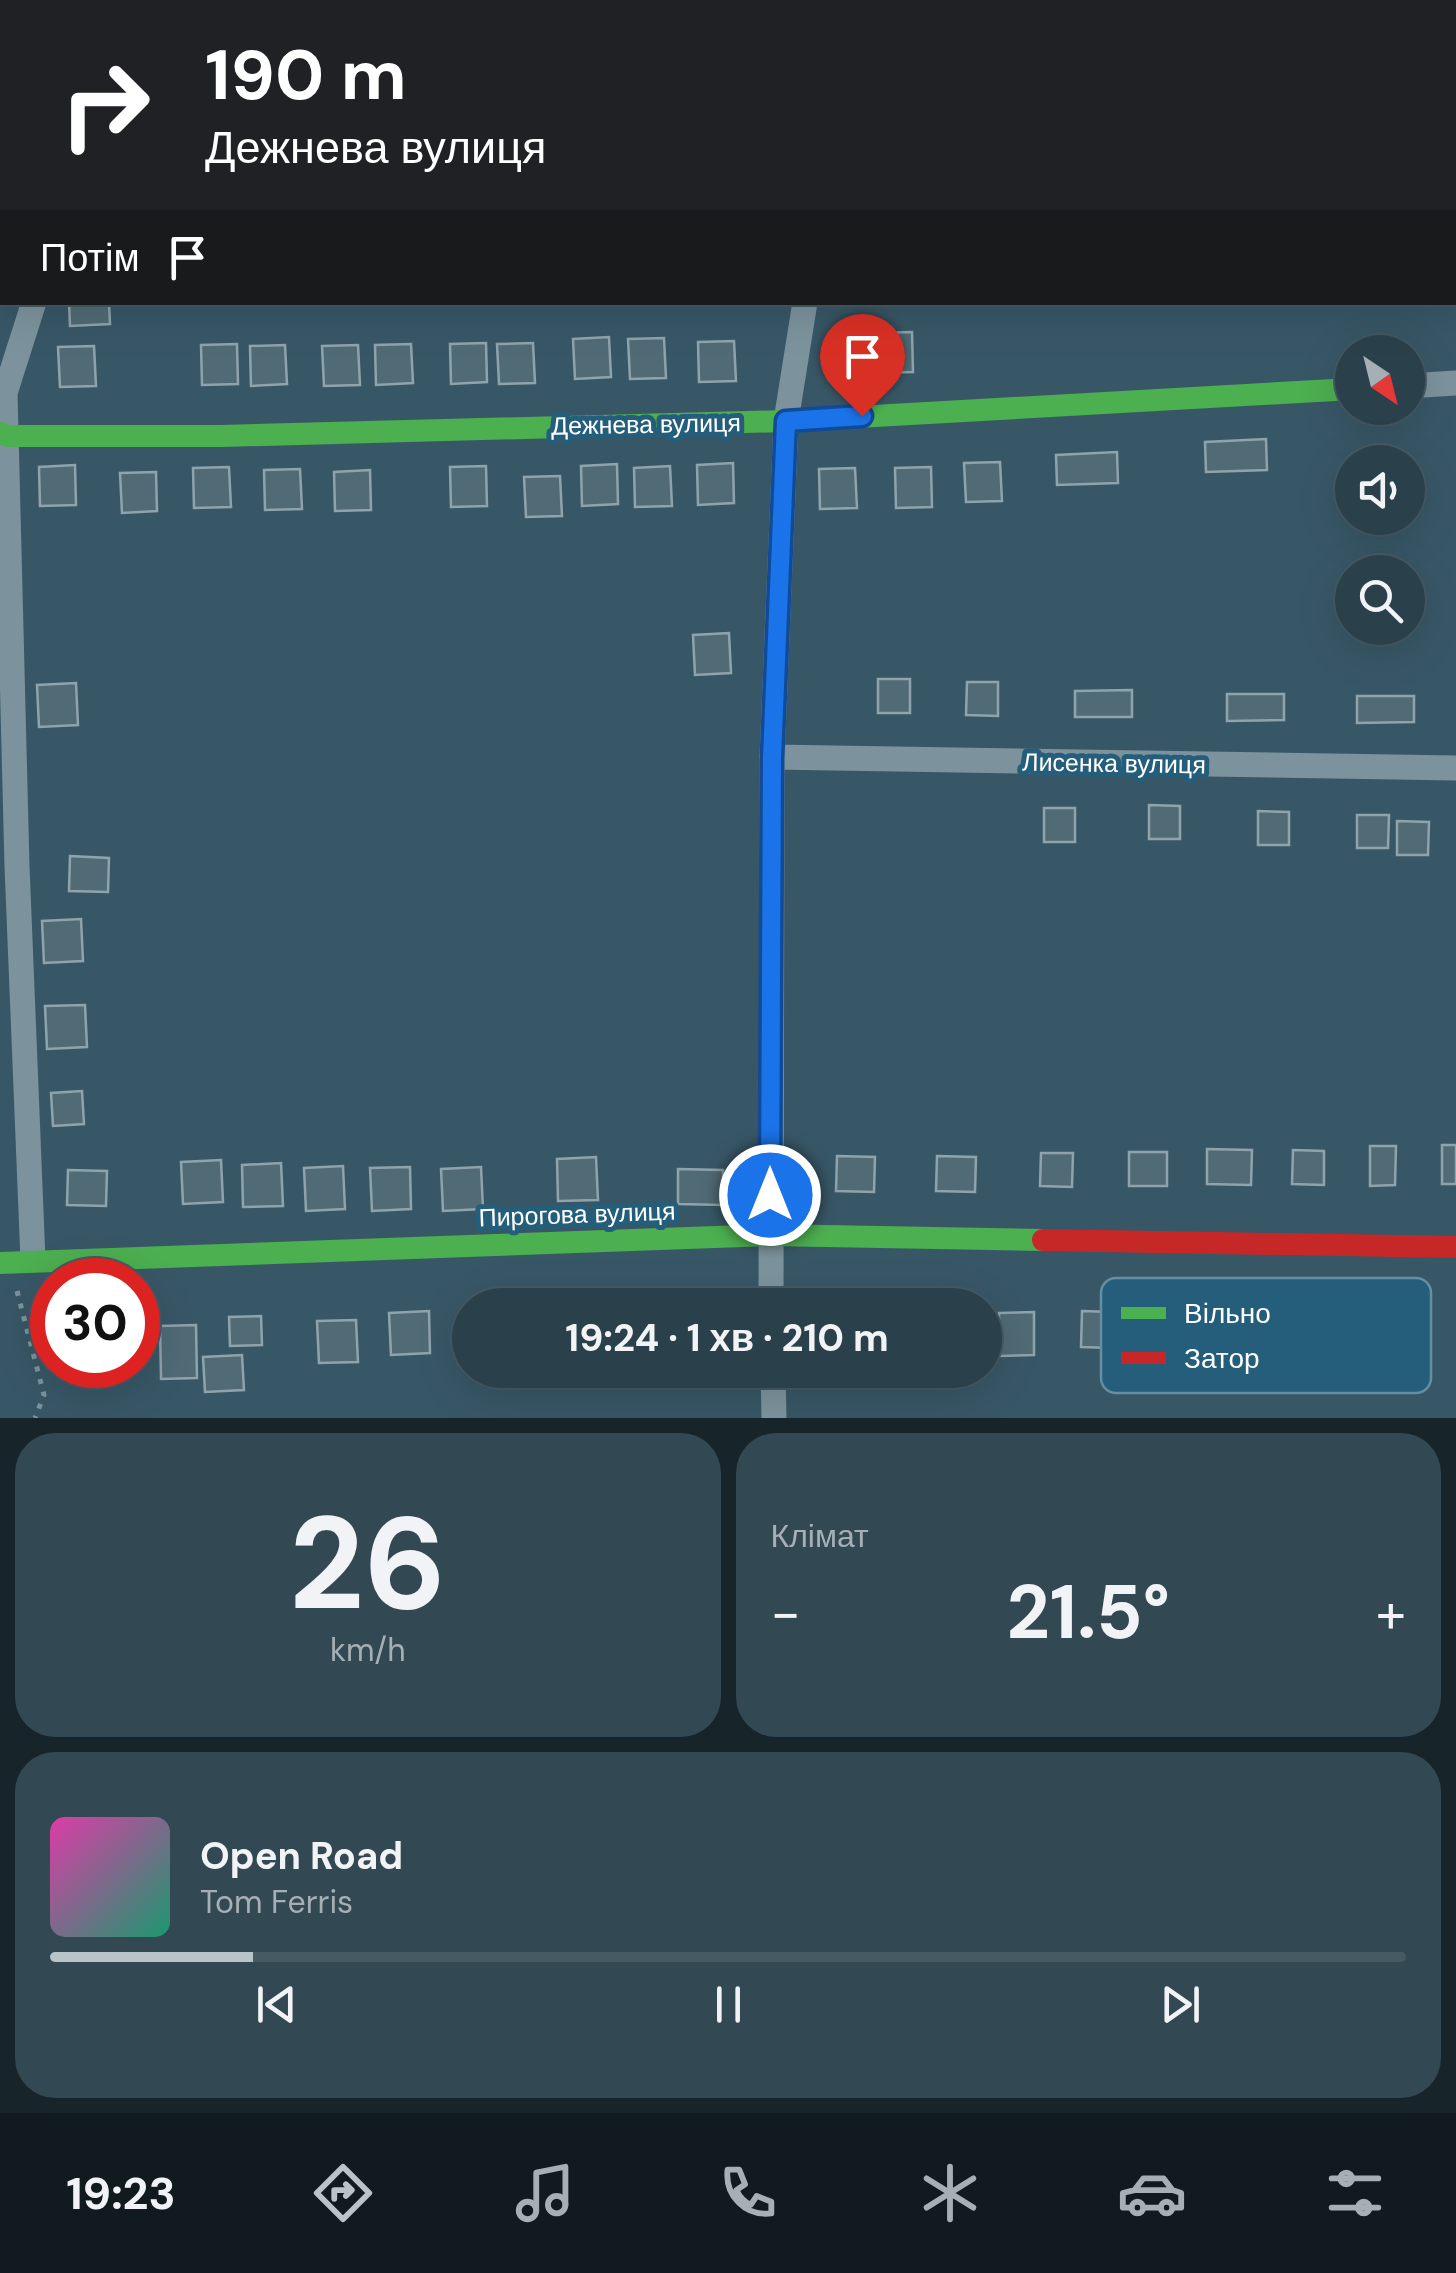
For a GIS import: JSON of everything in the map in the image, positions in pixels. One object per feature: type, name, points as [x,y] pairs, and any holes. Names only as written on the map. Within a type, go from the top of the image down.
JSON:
[{"type":"street","points":[[14,1262],[17,866],[4,434],[5,394],[33,305]]},
{"type":"street","points":[[771,1288],[772,758],[786,421],[805,305]]},
{"type":"street","points":[[1425,385],[1456,383]]},
{"type":"street","name":"Дежнева вулиця","points":[[4,434],[222,436],[786,421],[1335,390]]},
{"type":"street","name":"Лисенка вулиця","points":[[772,758],[1456,768]]},
{"type":"street","name":"Пирогова вулиця","points":[[14,1262],[770,1234],[1456,1247]]},
{"type":"street","points":[[773,1388],[774,1418]]},
{"type":"path","points":[[14,1262],[44,1395],[34,1418]]},
{"type":"building","points":[[69,305],[109,305],[110,324],[70,326]]},
{"type":"building","points":[[912,332],[913,372],[877,373],[876,333]]},
{"type":"building","points":[[609,337],[611,377],[575,379],[573,339]]},
{"type":"building","points":[[664,338],[666,378],[630,379],[628,339]]},
{"type":"building","points":[[734,341],[736,381],[699,382],[698,342]]},
{"type":"building","points":[[486,343],[487,382],[451,384],[450,344]]},
{"type":"building","points":[[533,343],[535,383],[499,384],[497,344]]},
{"type":"building","points":[[237,344],[238,384],[202,385],[201,345]]},
{"type":"building","points":[[411,344],[413,383],[376,385],[375,345]]},
{"type":"building","points":[[285,345],[287,384],[251,386],[250,346]]},
{"type":"building","points":[[358,345],[360,385],[324,386],[322,346]]},
{"type":"building","points":[[94,346],[96,386],[60,387],[58,347]]},
{"type":"building","points":[[1266,439],[1267,470],[1206,472],[1205,442]]},
{"type":"building","points":[[1117,452],[1118,483],[1057,485],[1056,455]]},
{"type":"building","points":[[1000,462],[1002,501],[966,502],[964,463]]},
{"type":"building","points":[[733,463],[734,503],[698,505],[697,465]]},
{"type":"building","points":[[617,464],[618,504],[582,506],[581,466]]},
{"type":"building","points":[[75,465],[76,505],[40,506],[39,467]]},
{"type":"building","points":[[486,466],[487,506],[451,507],[450,467]]},
{"type":"building","points":[[670,466],[672,506],[635,507],[634,468]]},
{"type":"building","points":[[229,467],[231,507],[194,508],[193,468]]},
{"type":"building","points":[[931,467],[932,507],[896,508],[895,468]]},
{"type":"building","points":[[855,468],[857,508],[820,509],[819,469]]},
{"type":"building","points":[[300,469],[302,509],[265,510],[264,470]]},
{"type":"building","points":[[370,470],[371,510],[335,511],[334,472]]},
{"type":"building","points":[[156,472],[157,511],[122,513],[120,473]]},
{"type":"building","points":[[560,476],[562,516],[526,517],[524,477]]},
{"type":"building","points":[[729,633],[731,673],[695,675],[693,635]]},
{"type":"building","points":[[878,679],[910,679],[910,713],[878,713]]},
{"type":"building","points":[[967,682],[998,682],[998,716],[966,715]]},
{"type":"building","points":[[76,683],[78,725],[39,727],[37,685]]},
{"type":"building","points":[[1132,690],[1132,717],[1075,717],[1075,691]]},
{"type":"building","points":[[1227,694],[1284,694],[1284,720],[1227,721]]},
{"type":"building","points":[[1357,696],[1414,696],[1414,722],[1357,723]]},
{"type":"building","points":[[1149,805],[1180,806],[1180,839],[1149,839]]},
{"type":"building","points":[[1044,808],[1075,808],[1075,842],[1044,842]]},
{"type":"building","points":[[1258,811],[1289,812],[1289,845],[1258,845]]},
{"type":"building","points":[[1357,815],[1389,815],[1388,848],[1357,848]]},
{"type":"building","points":[[1397,821],[1429,822],[1428,855],[1397,855]]},
{"type":"building","points":[[70,856],[109,858],[108,892],[69,891]]},
{"type":"building","points":[[81,919],[83,961],[44,963],[42,921]]},
{"type":"building","points":[[85,1005],[87,1047],[47,1049],[45,1006]]},
{"type":"building","points":[[82,1091],[84,1124],[53,1126],[51,1093]]},
{"type":"building","points":[[1442,1145],[1456,1145],[1456,1184],[1442,1184]]},
{"type":"building","points":[[1370,1146],[1396,1146],[1395,1185],[1370,1186]]},
{"type":"building","points":[[1207,1149],[1252,1150],[1251,1185],[1207,1184]]},
{"type":"building","points":[[1293,1150],[1324,1151],[1324,1185],[1292,1184]]},
{"type":"building","points":[[1129,1152],[1167,1152],[1167,1186],[1129,1186]]},
{"type":"building","points":[[1041,1153],[1073,1153],[1072,1187],[1040,1186]]},
{"type":"building","points":[[837,1156],[875,1157],[874,1192],[836,1191]]},
{"type":"building","points":[[937,1156],[976,1157],[975,1192],[936,1191]]},
{"type":"building","points":[[596,1157],[598,1200],[558,1201],[557,1159]]},
{"type":"building","points":[[221,1160],[223,1202],[183,1204],[181,1162]]},
{"type":"building","points":[[281,1163],[283,1206],[243,1207],[242,1165]]},
{"type":"building","points":[[343,1166],[345,1209],[306,1211],[304,1168]]},
{"type":"building","points":[[410,1167],[411,1209],[372,1211],[370,1168]]},
{"type":"building","points":[[481,1167],[483,1209],[443,1211],[441,1169]]},
{"type":"building","points":[[678,1169],[723,1170],[723,1205],[678,1204]]},
{"type":"building","points":[[68,1170],[107,1171],[106,1206],[67,1205]]},
{"type":"building","points":[[429,1311],[430,1353],[391,1355],[389,1313]]},
{"type":"building","points":[[1082,1311],[1101,1312],[1101,1348],[1081,1347]]},
{"type":"building","points":[[1034,1312],[1034,1355],[1002,1356],[1002,1313]]},
{"type":"building","points":[[261,1316],[262,1345],[230,1346],[229,1317]]},
{"type":"building","points":[[356,1320],[358,1362],[319,1363],[317,1321]]},
{"type":"building","points":[[196,1325],[197,1378],[161,1379],[160,1326]]},
{"type":"building","points":[[242,1355],[244,1390],[205,1392],[203,1357]]},
{"type":"traffic: fast","points":[[0,433],[221,436],[786,421],[1335,390]]},
{"type":"traffic: fast","points":[[0,1263],[770,1235],[1043,1240]]},
{"type":"traffic: jam","points":[[1043,1240],[1456,1247]]},
{"type":"route","points":[[770,1195],[772,758],[786,421],[862,416]]}]
